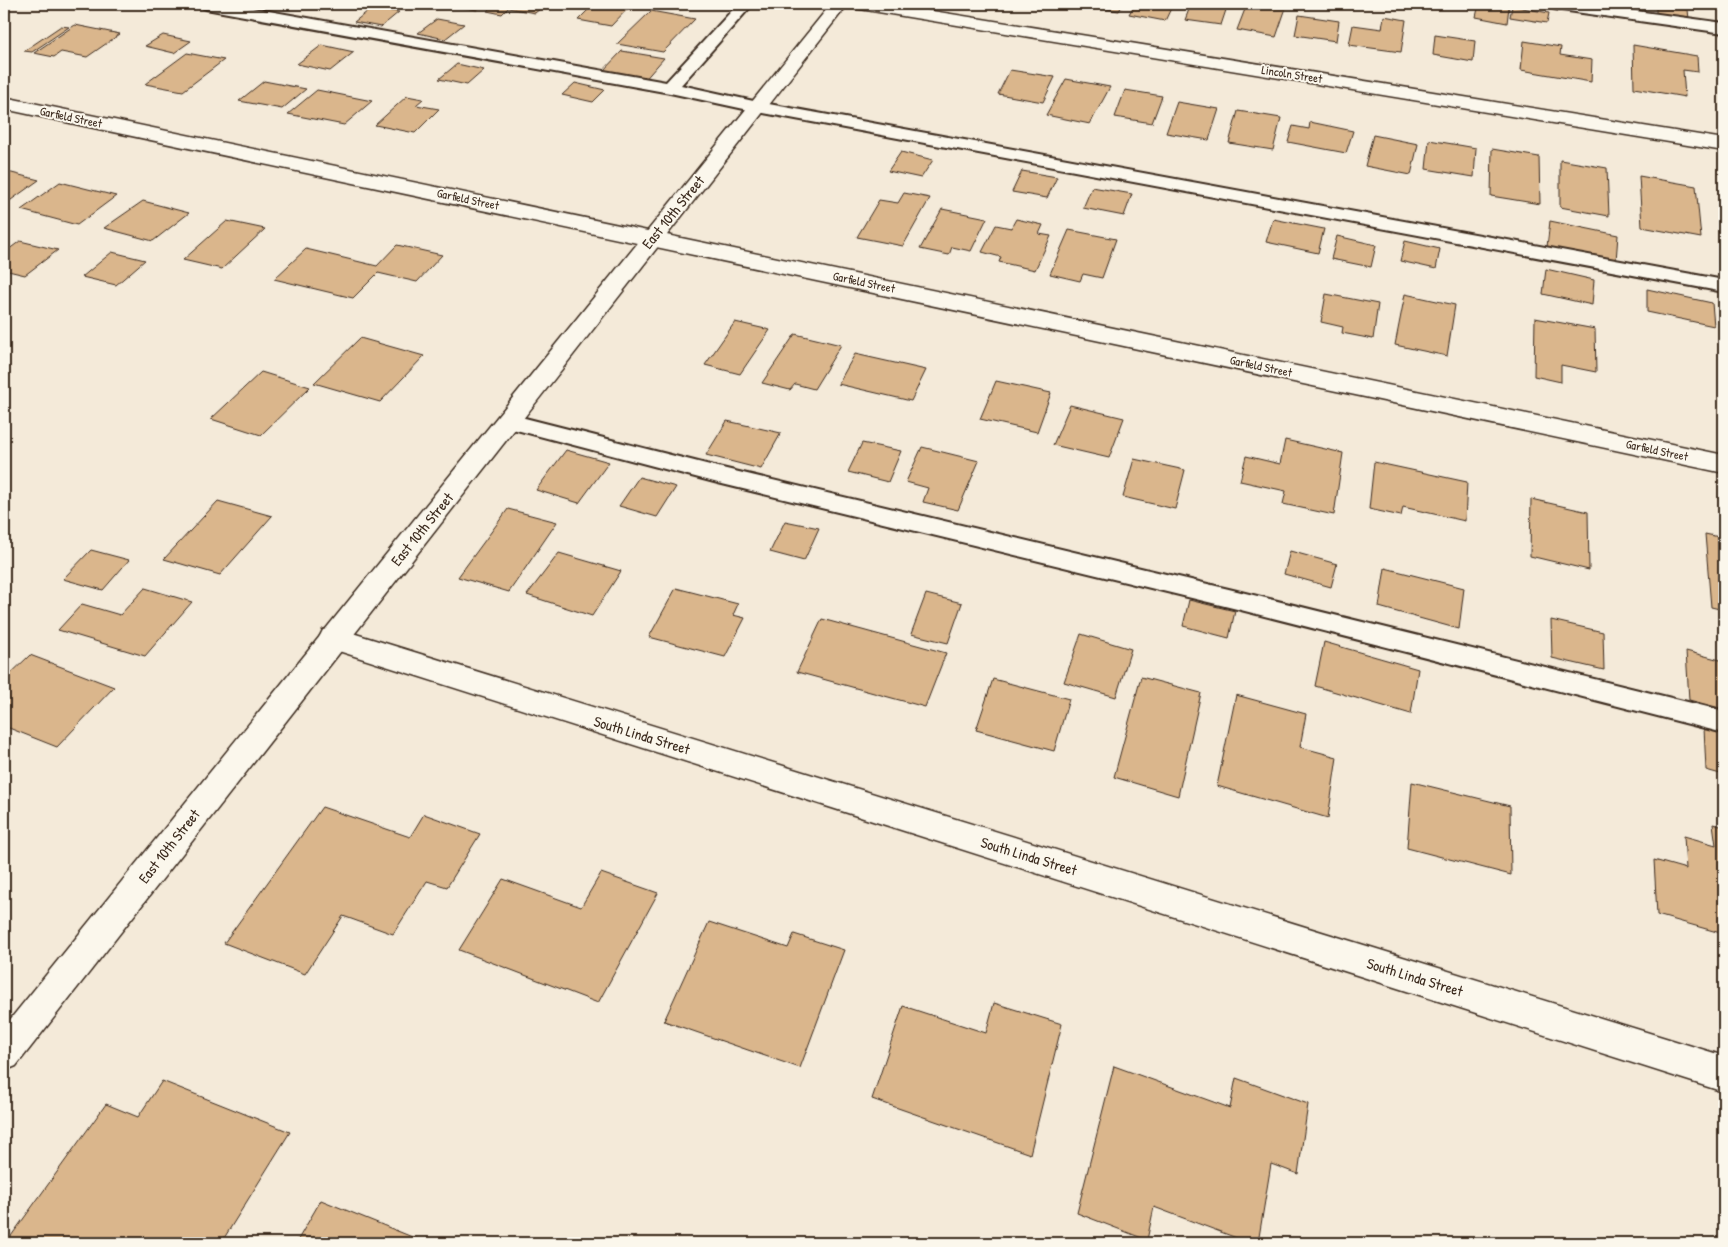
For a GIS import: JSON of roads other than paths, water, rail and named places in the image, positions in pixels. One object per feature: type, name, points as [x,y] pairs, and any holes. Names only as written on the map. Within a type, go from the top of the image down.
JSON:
[{"type":"street","name":"East 10th Street","points":[[4,1054],[333,638],[509,422],[651,238],[840,4]]},
{"type":"street","name":"Lincoln Street","points":[[860,4],[1724,145]]},
{"type":"street","name":"Garfield Street","points":[[4,103],[1724,464]]},
{"type":"street","name":"South Linda Street","points":[[333,638],[1724,1074]]},
{"type":"lane","points":[[206,4],[670,88],[758,107],[1724,286]]},
{"type":"lane","points":[[670,88],[746,4]]},
{"type":"lane","points":[[1554,4],[1724,28]]},
{"type":"lane","points":[[509,422],[718,475],[1237,600],[1724,722]]}]
